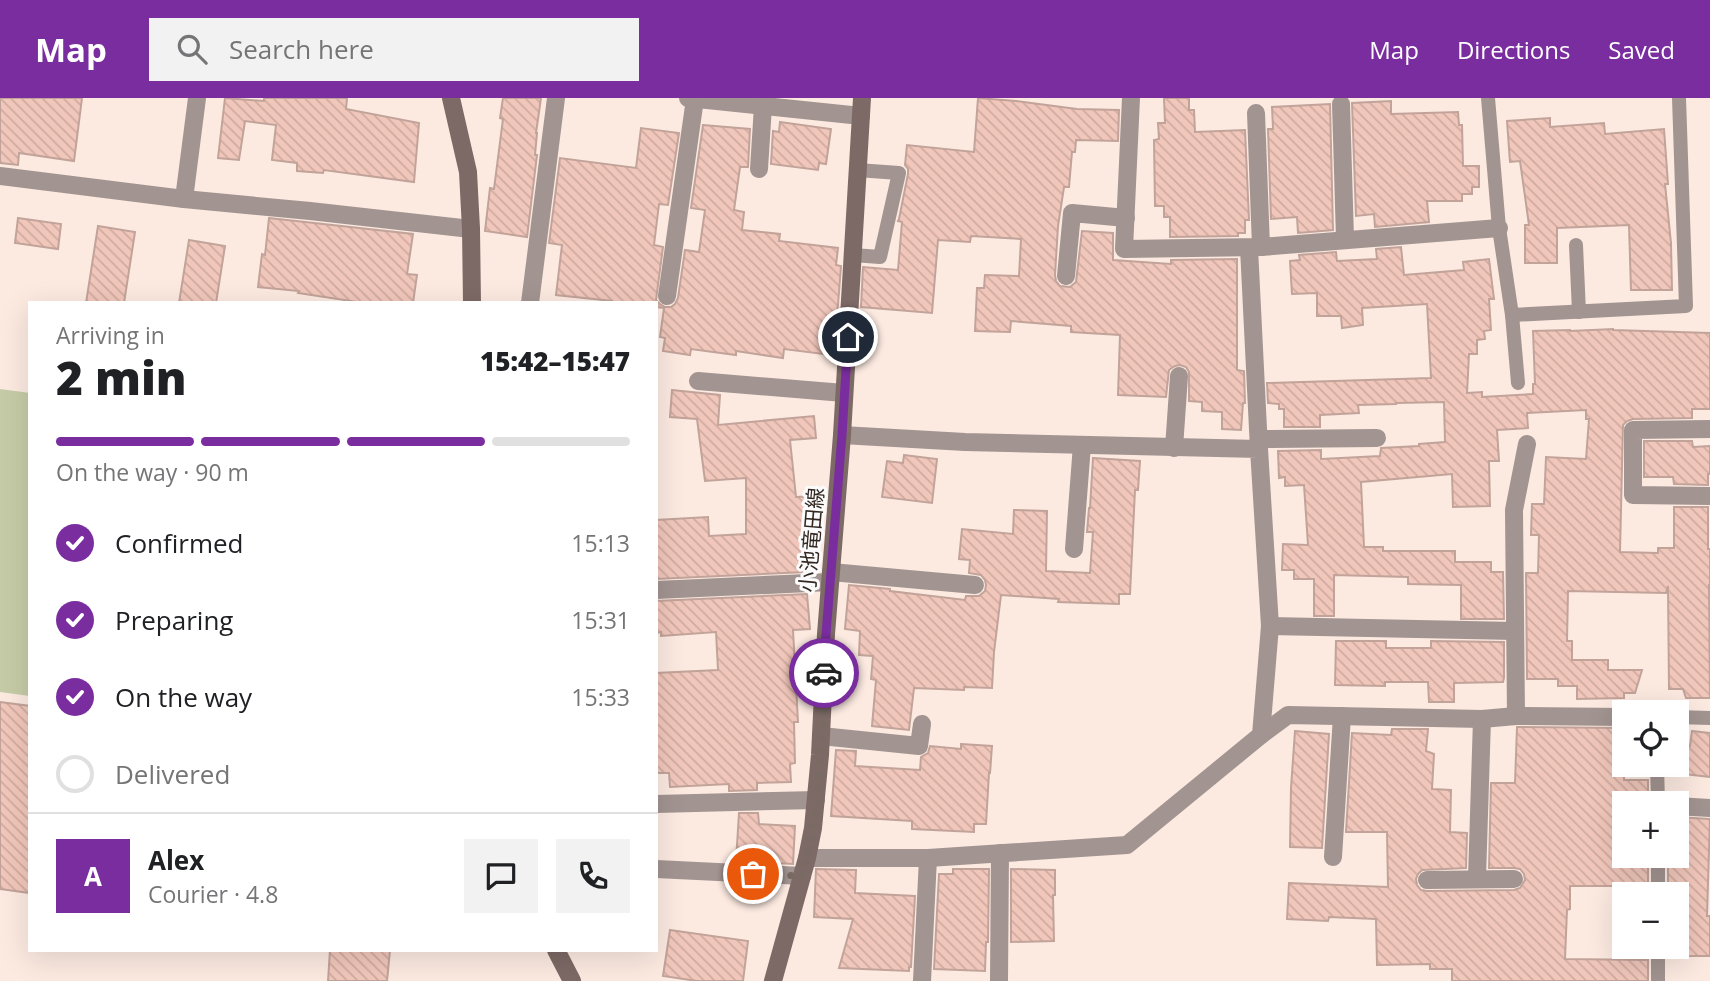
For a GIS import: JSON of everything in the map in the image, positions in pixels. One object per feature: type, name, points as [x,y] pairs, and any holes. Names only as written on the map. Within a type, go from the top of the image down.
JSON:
[{"type":"main road","points":[[451,98],[468,172],[472,301]]},
{"type":"main road","name":"小池竜田線","points":[[773,981],[807,858],[816,800],[842,435],[861,107]]},
{"type":"main road","points":[[557,952],[572,981]]},
{"type":"street","points":[[184,199],[197,98]]},
{"type":"street","points":[[530,301],[556,98]]},
{"type":"street","points":[[1131,98],[1124,249],[1255,247],[1499,228]]},
{"type":"street","points":[[667,296],[699,99],[763,106],[861,107]]},
{"type":"street","points":[[1341,104],[1345,239]]},
{"type":"street","points":[[759,169],[763,106]]},
{"type":"street","points":[[1256,113],[1255,247],[1259,444],[1270,626],[1261,735]]},
{"type":"street","points":[[0,176],[184,199],[471,229]]},
{"type":"street","points":[[1066,276],[1072,213],[1126,218]]},
{"type":"street","points":[[1174,448],[1179,376]]},
{"type":"street","points":[[698,381],[844,393]]},
{"type":"street","points":[[1710,429],[1633,430],[1633,495],[1710,496]]},
{"type":"street","points":[[842,435],[965,442],[1174,448],[1377,438]]},
{"type":"street","points":[[1516,716],[1514,510],[1527,443]]},
{"type":"street","points":[[1074,549],[1082,445]]},
{"type":"street","points":[[658,590],[831,577],[975,585]]},
{"type":"street","points":[[1270,626],[1515,631]]},
{"type":"street","points":[[807,858],[928,858],[1127,845],[1288,715],[1482,719],[1516,716],[1612,717]]},
{"type":"street","points":[[1333,857],[1342,716]]},
{"type":"street","points":[[1477,878],[1482,719]]},
{"type":"street","points":[[821,736],[919,746],[922,724]]},
{"type":"street","points":[[658,804],[816,800]]},
{"type":"street","points":[[1689,807],[1710,808]]},
{"type":"street","points":[[999,981],[1000,853]]},
{"type":"street","points":[[922,981],[928,858]]},
{"type":"street","points":[[658,869],[802,876]]},
{"type":"street","points":[[1427,880],[1514,879]]},
{"type":"lane","points":[[1488,98],[1499,228],[1512,315],[1518,383]]},
{"type":"lane","points":[[1512,315],[1686,306],[1679,98]]},
{"type":"lane","points":[[853,255],[880,257],[898,173],[857,170]]},
{"type":"lane","points":[[1576,244],[1579,312]]},
{"type":"lane","points":[[1689,717],[1710,718]]},
{"type":"lane","points":[[1658,959],[1658,981]]},
{"type":"green space","points":[[0,389],[28,393],[28,696],[0,692]]},
{"type":"building","points":[[0,98],[82,98],[74,161],[19,153],[18,165],[0,163]]},
{"type":"building","points":[[225,98],[264,101],[264,98],[347,98],[346,109],[419,123],[414,182],[324,170],[323,173],[297,171],[297,163],[272,160],[276,125],[245,121],[239,160],[218,158]]},
{"type":"building","points":[[503,98],[541,98],[527,237],[485,231],[490,188],[494,189]]},
{"type":"building","points":[[978,98],[1077,109],[1119,110],[1118,141],[1076,140],[1075,152],[1072,152],[1069,187],[1064,187],[1058,226],[1056,281],[1060,286],[1070,287],[1076,282],[1082,231],[1113,233],[1113,260],[1171,264],[1171,260],[1237,259],[1237,370],[1244,371],[1245,403],[1241,430],[1222,429],[1222,412],[1202,411],[1202,402],[1189,401],[1189,372],[1186,367],[1180,365],[1169,370],[1166,397],[1118,395],[1120,335],[1071,332],[1071,326],[1011,321],[1010,332],[975,331],[977,288],[984,288],[985,275],[1019,276],[1021,239],[971,236],[970,242],[938,240],[932,313],[861,307],[863,267],[898,270],[902,222],[898,221],[908,174],[905,165],[907,145],[974,152]]},
{"type":"building","points":[[1164,98],[1189,98],[1189,110],[1194,110],[1195,132],[1245,130],[1249,220],[1245,220],[1245,233],[1238,233],[1238,236],[1170,237],[1170,217],[1164,217],[1164,206],[1155,206],[1154,140],[1159,139],[1158,123],[1165,123]]},
{"type":"building","points":[[1391,101],[1391,114],[1458,112],[1459,125],[1462,125],[1463,166],[1479,166],[1479,187],[1472,187],[1472,194],[1462,194],[1462,201],[1427,201],[1429,222],[1375,227],[1374,214],[1356,216],[1352,103]]},
{"type":"building","points":[[1330,104],[1333,230],[1298,233],[1297,217],[1271,219],[1268,129],[1273,129],[1272,107]]},
{"type":"building","points":[[1550,118],[1550,127],[1604,123],[1605,134],[1664,129],[1672,290],[1631,290],[1629,225],[1557,228],[1557,263],[1525,263],[1525,225],[1529,225],[1520,161],[1510,162],[1507,121]]},
{"type":"building","points":[[780,122],[831,129],[826,164],[819,163],[818,170],[771,164],[773,131],[779,132]]},
{"type":"building","points":[[703,125],[750,129],[748,167],[740,167],[734,210],[744,212],[742,230],[780,234],[779,241],[838,248],[836,265],[841,266],[831,355],[784,349],[783,358],[736,351],[736,355],[691,349],[690,355],[663,351],[665,338],[660,337],[664,308],[658,307],[658,302],[665,307],[675,304],[685,250],[699,252],[705,210],[691,208]]},
{"type":"building","points":[[641,128],[679,133],[668,205],[659,204],[654,245],[663,247],[656,300],[612,301],[556,295],[562,245],[549,243],[560,158],[636,168]]},
{"type":"building","points":[[18,218],[61,224],[58,249],[15,243]]},
{"type":"building","points":[[269,218],[413,234],[407,274],[417,275],[413,301],[351,301],[298,293],[299,291],[258,287],[262,254],[265,255]]},
{"type":"building","points":[[98,226],[135,232],[124,301],[86,301]]},
{"type":"building","points":[[189,240],[225,246],[216,301],[179,301]]},
{"type":"building","points":[[1401,247],[1404,275],[1464,270],[1463,262],[1489,259],[1494,299],[1489,299],[1491,330],[1484,331],[1485,339],[1477,340],[1477,354],[1469,354],[1467,393],[1482,392],[1482,397],[1533,394],[1533,331],[1613,329],[1710,333],[1710,409],[1692,409],[1692,418],[1633,419],[1623,425],[1620,552],[1658,553],[1658,548],[1674,548],[1674,507],[1708,507],[1710,698],[1686,698],[1683,689],[1669,689],[1668,586],[1666,593],[1568,591],[1567,641],[1572,641],[1572,660],[1608,660],[1608,670],[1642,670],[1635,693],[1624,693],[1624,698],[1577,699],[1577,686],[1558,686],[1558,679],[1527,679],[1526,573],[1538,573],[1539,535],[1531,535],[1532,504],[1544,504],[1546,457],[1586,459],[1589,419],[1586,419],[1586,410],[1527,413],[1528,428],[1497,430],[1499,461],[1489,461],[1490,506],[1453,507],[1452,474],[1361,482],[1364,547],[1383,547],[1383,551],[1455,551],[1455,562],[1491,562],[1491,572],[1503,572],[1504,619],[1461,619],[1461,585],[1408,584],[1408,577],[1334,575],[1334,616],[1314,616],[1314,579],[1294,579],[1294,570],[1282,570],[1283,544],[1308,545],[1304,485],[1285,486],[1285,477],[1279,478],[1278,451],[1321,450],[1321,459],[1380,456],[1381,448],[1445,442],[1444,402],[1358,405],[1359,413],[1320,415],[1320,427],[1284,427],[1284,409],[1279,409],[1279,404],[1268,403],[1267,383],[1431,378],[1427,304],[1362,308],[1363,325],[1342,328],[1341,316],[1317,316],[1317,293],[1292,294],[1290,261],[1300,260],[1299,255],[1336,252],[1337,261],[1377,259],[1376,249]]},
{"type":"building","points":[[672,390],[720,395],[718,425],[814,416],[816,438],[790,440],[796,497],[815,496],[816,520],[803,521],[806,572],[658,579],[658,520],[708,517],[709,536],[746,534],[746,478],[705,481],[697,419],[670,417]]},
{"type":"building","points":[[1644,441],[1692,441],[1693,447],[1710,446],[1708,485],[1674,484],[1673,477],[1644,477]]},
{"type":"building","points":[[904,455],[937,459],[932,503],[882,497],[887,461],[903,463]]},
{"type":"building","points":[[1093,458],[1140,461],[1138,490],[1135,490],[1130,594],[1119,594],[1119,604],[1058,602],[1059,599],[1001,595],[992,688],[914,688],[909,730],[872,726],[876,680],[871,679],[873,656],[859,655],[860,631],[845,629],[849,585],[965,600],[966,596],[979,596],[985,591],[985,580],[981,575],[969,573],[970,560],[959,559],[962,529],[1013,534],[1014,510],[1047,511],[1046,571],[1090,573],[1093,532],[1087,532]]},
{"type":"building","points":[[807,594],[810,629],[793,630],[798,722],[794,722],[795,763],[790,764],[791,782],[757,783],[757,790],[729,791],[729,784],[670,787],[669,773],[658,773],[658,673],[718,670],[716,632],[661,636],[661,632],[658,633],[658,601]]},
{"type":"building","points":[[1336,641],[1386,641],[1386,648],[1431,648],[1431,641],[1504,642],[1504,678],[1503,682],[1454,683],[1454,702],[1429,702],[1428,682],[1385,682],[1385,686],[1335,685]]},
{"type":"building","points":[[0,702],[28,706],[28,893],[0,889]]},
{"type":"building","points":[[1517,727],[1612,728],[1612,777],[1648,780],[1648,791],[1612,791],[1612,868],[1648,868],[1648,882],[1612,882],[1612,886],[1570,886],[1565,959],[1648,960],[1648,981],[1452,981],[1452,969],[1430,969],[1430,964],[1377,965],[1376,919],[1287,919],[1289,883],[1388,887],[1387,832],[1346,832],[1352,733],[1391,735],[1392,729],[1428,729],[1426,751],[1434,754],[1432,789],[1451,790],[1450,832],[1467,833],[1466,868],[1422,870],[1416,879],[1421,890],[1520,888],[1525,880],[1520,869],[1489,868],[1491,783],[1515,783]]},
{"type":"building","points":[[1295,731],[1329,734],[1322,848],[1290,847]]},
{"type":"building","points":[[1692,731],[1710,733],[1710,777],[1689,775]]},
{"type":"building","points":[[961,744],[992,746],[986,824],[974,824],[974,832],[912,829],[912,821],[831,816],[836,750],[856,751],[855,766],[920,770],[921,757],[928,753],[930,746],[961,749]]},
{"type":"building","points":[[739,813],[758,813],[759,824],[795,826],[793,864],[736,861]]},
{"type":"building","points":[[1689,818],[1710,819],[1707,916],[1710,916],[1710,956],[1689,956],[1689,882],[1668,882],[1668,868],[1689,868]]},
{"type":"building","points":[[816,869],[856,870],[855,893],[915,896],[909,971],[839,968],[853,919],[814,917]]},
{"type":"building","points":[[953,869],[989,869],[985,971],[934,969],[939,874],[953,874]]},
{"type":"building","points":[[1011,869],[1055,870],[1054,941],[1011,942]]},
{"type":"building","points":[[670,930],[748,941],[743,981],[697,981],[663,976]]},
{"type":"building","points":[[330,952],[390,952],[387,981],[328,981]]},
{"type":"way so far","points":[[753,874],[802,876],[813,828],[824,673]]},
{"type":"route","points":[[824,673],[848,337]]}]
